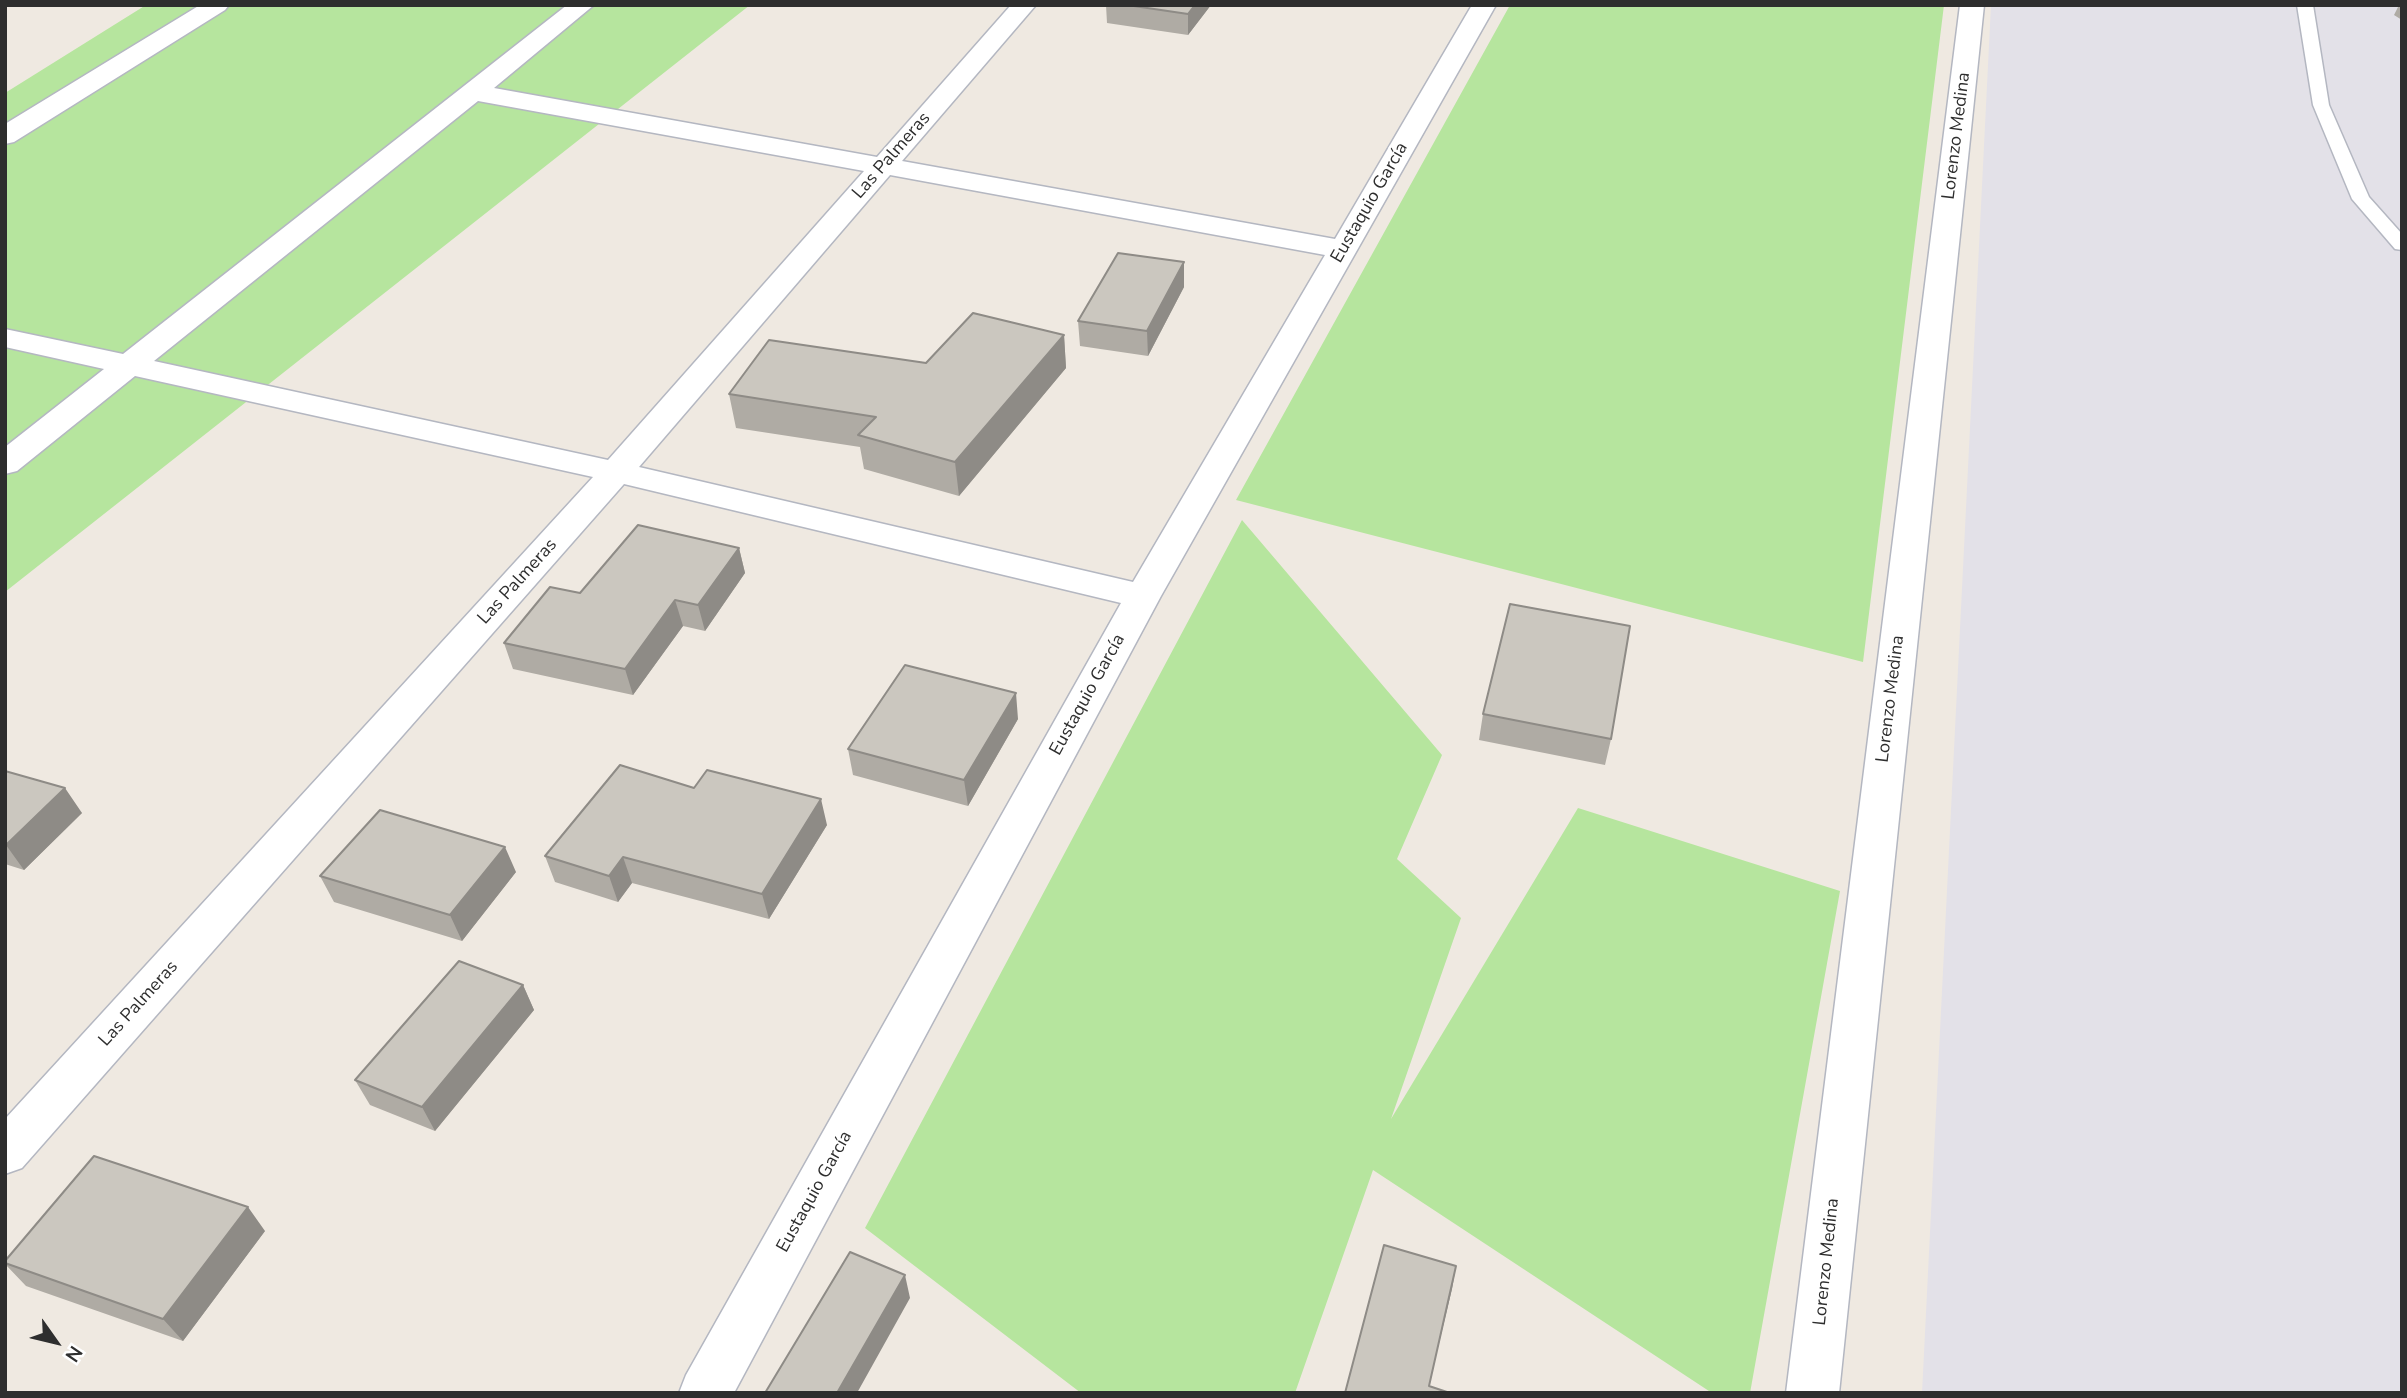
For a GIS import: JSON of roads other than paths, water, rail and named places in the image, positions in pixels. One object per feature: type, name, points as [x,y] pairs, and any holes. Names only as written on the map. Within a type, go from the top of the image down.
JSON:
[{"type":"street","points":[[5,136],[217,5]]},
{"type":"street","points":[[5,464],[582,5]]},
{"type":"street","name":"Las Palmeras","points":[[5,1153],[615,472],[1024,5]]},
{"type":"street","name":"Eustaquio García","points":[[705,1393],[1143,596],[1484,5]]},
{"type":"street","name":"Lorenzo Medina","points":[[1812,1393],[1867,897],[1972,5]]},
{"type":"street","points":[[473,92],[1343,249]]},
{"type":"street","points":[[5,338],[615,472],[1143,596]]},
{"type":"lane","points":[[2305,5],[2321,105],[2361,199],[2402,245]]}]
